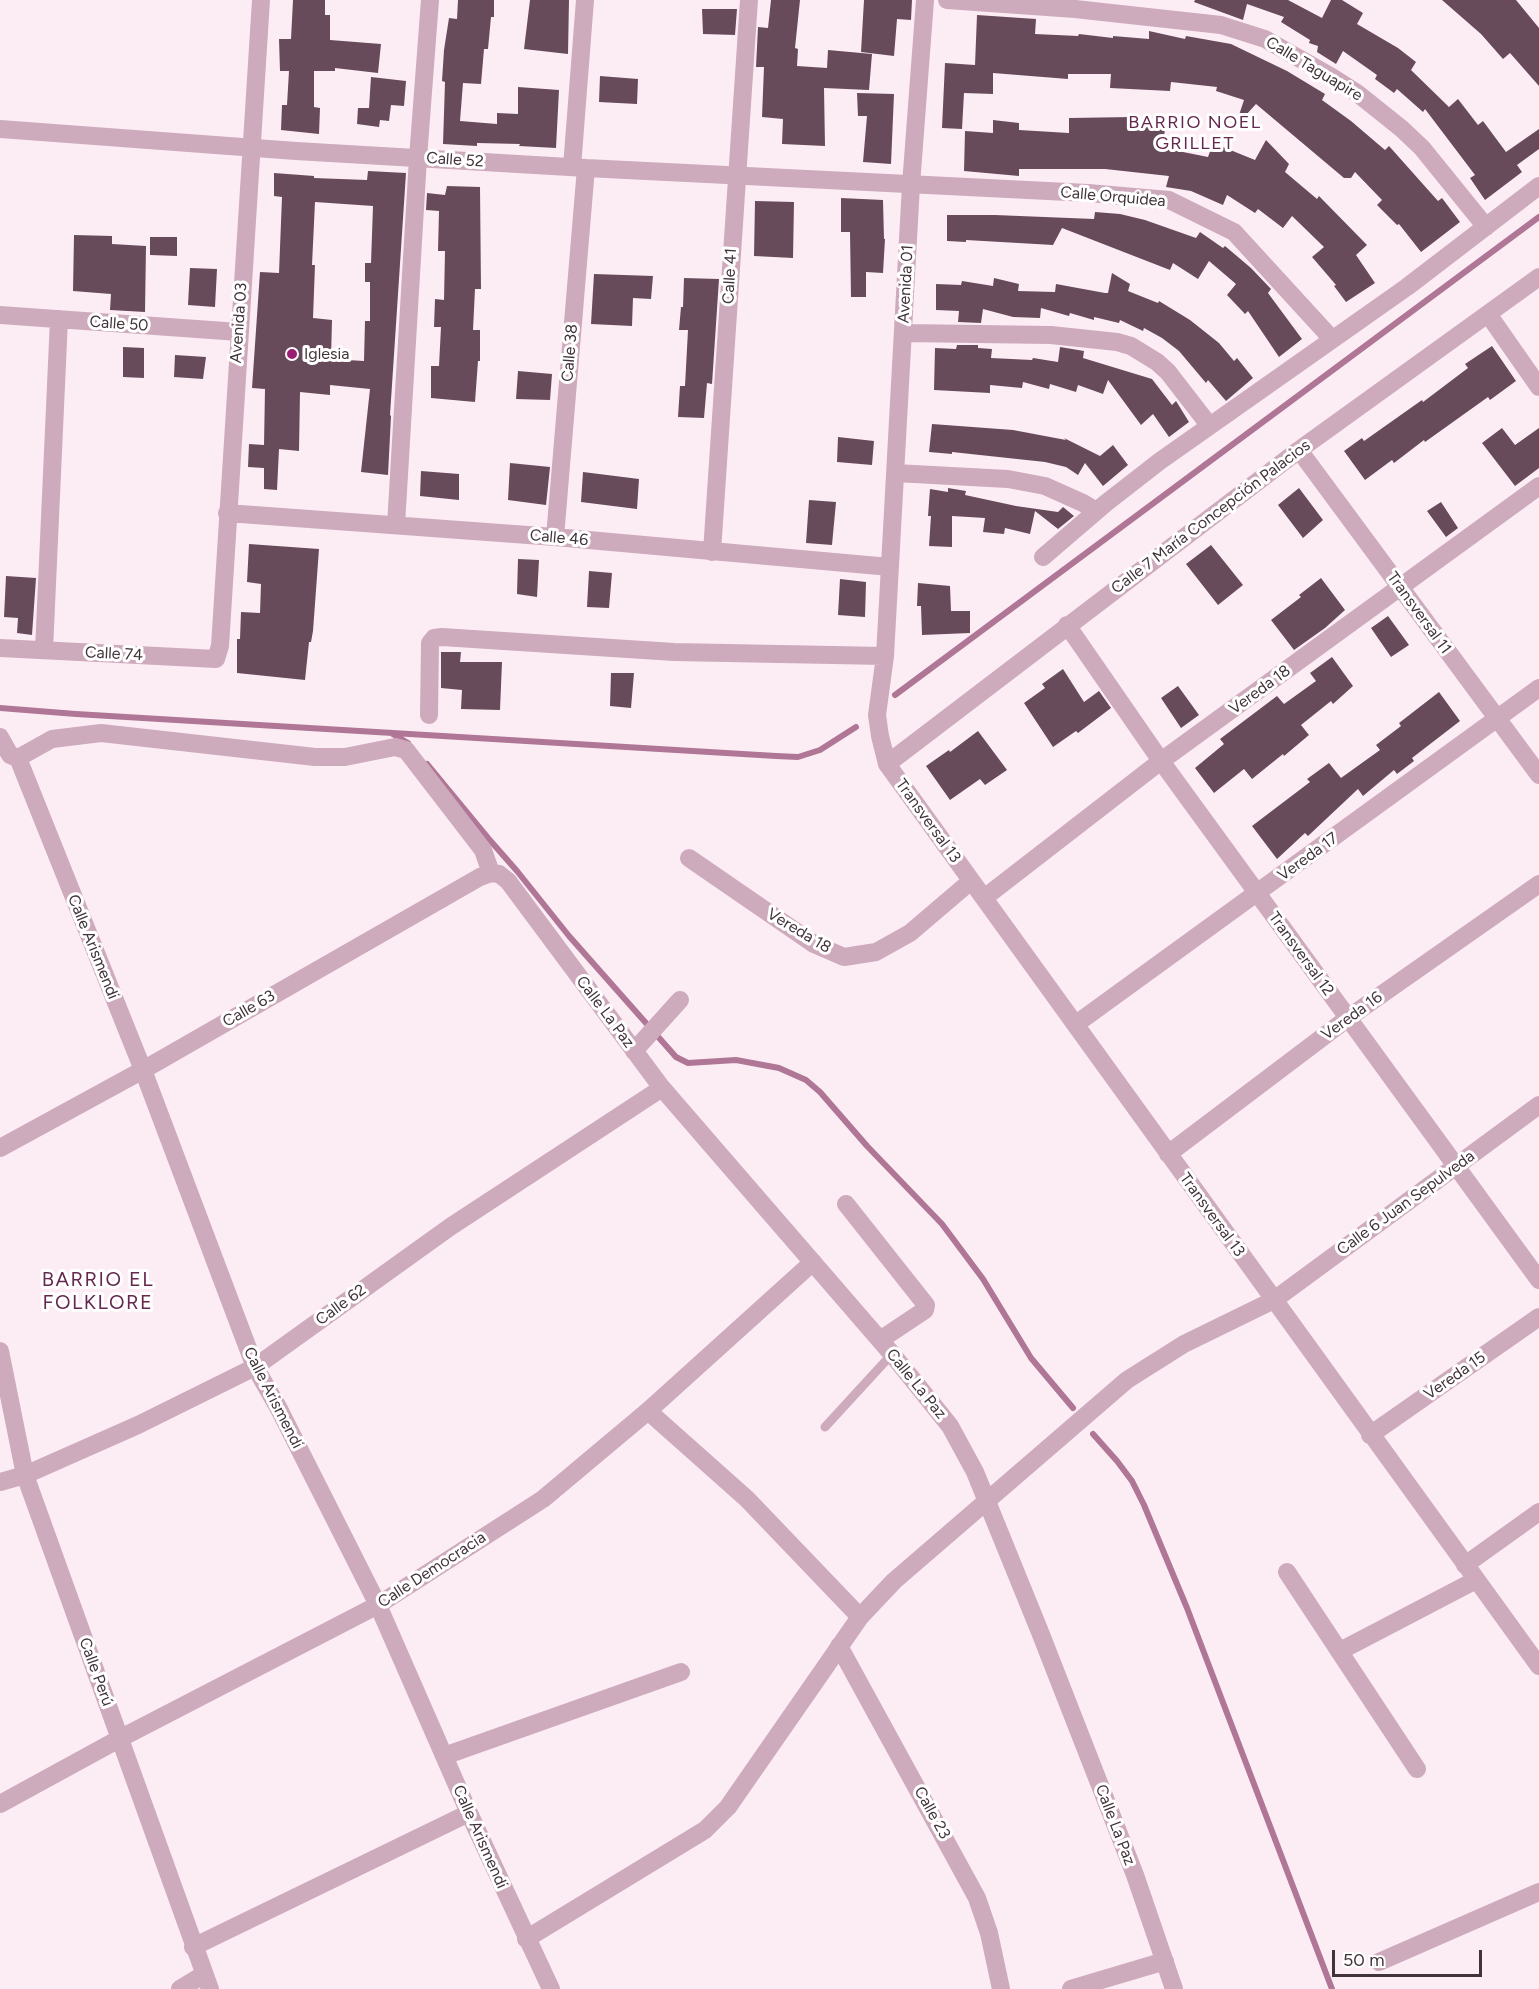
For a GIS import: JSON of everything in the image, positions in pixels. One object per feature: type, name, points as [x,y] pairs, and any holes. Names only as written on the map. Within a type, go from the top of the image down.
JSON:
[{"type":"street","name":"Avenida 03","points":[[219,646],[261,0]]},
{"type":"street","points":[[396,525],[430,0]]},
{"type":"street","name":"Calle 38","points":[[555,537],[579,168],[585,0]]},
{"type":"street","name":"Calle 41","points":[[712,552],[749,0]]},
{"type":"street","name":"Avenida 01","points":[[887,764],[877,715],[885,656],[911,185],[925,0]]},
{"type":"street","name":"Calle Taguapire","points":[[947,0],[1075,9],[1221,25],[1265,39],[1332,77],[1365,99],[1402,129],[1422,148],[1486,227]]},
{"type":"street","name":"Calle 52","points":[[0,129],[579,168],[911,185]]},
{"type":"street","name":"Calle Orquidea","points":[[911,185],[1088,193],[1169,200],[1234,232],[1332,339]]},
{"type":"street","points":[[1043,557],[1096,511],[1209,425],[1407,287],[1539,186]]},
{"type":"street","name":"Calle 7 María Concepción Palacios","points":[[887,764],[1299,450],[1539,276]]},
{"type":"street","points":[[1488,314],[1539,387]]},
{"type":"street","name":"Calle 50","points":[[0,315],[239,332]]},
{"type":"street","points":[[44,650],[59,319]]},
{"type":"street","points":[[904,333],[1051,335],[1117,342],[1131,346],[1157,362],[1168,372],[1209,425]]},
{"type":"street","name":"Transversal 11","points":[[1299,450],[1539,775]]},
{"type":"street","points":[[895,473],[1008,479],[1045,486],[1083,502],[1096,511]]},
{"type":"street","name":"Vereda 18","points":[[984,898],[1161,761],[1539,486]]},
{"type":"street","name":"Calle 46","points":[[227,513],[555,537],[890,567]]},
{"type":"street","name":"Transversal 12","points":[[1067,625],[1161,761],[1539,1280]]},
{"type":"street","points":[[429,715],[430,643],[434,638],[674,652],[885,656]]},
{"type":"street","name":"Calle 74","points":[[0,648],[216,659],[219,646]]},
{"type":"street","name":"Vereda 17","points":[[1076,1024],[1539,688]]},
{"type":"street","name":"Calle La Paz","points":[[18,758],[52,739],[101,733],[315,757],[345,757],[395,747],[406,750],[483,850],[495,874],[508,881],[662,1088],[886,1347],[950,1426],[975,1472],[1040,1632],[1135,1875],[1174,1989]]},
{"type":"street","name":"Calle Arismendi","points":[[0,736],[10,755],[18,758],[143,1070],[255,1367],[279,1409],[378,1605],[469,1813],[551,1989]]},
{"type":"street","name":"Transversal 13","points":[[887,764],[1539,1666]]},
{"type":"street","name":"Vereda 18","points":[[689,858],[814,944],[844,957],[876,952],[910,933],[971,881]]},
{"type":"street","name":"Calle 63","points":[[0,1148],[143,1070],[480,877],[495,874]]},
{"type":"street","name":"Vereda 16","points":[[1168,1154],[1348,1018],[1539,884]]},
{"type":"street","points":[[634,1051],[680,1000]]},
{"type":"street","name":"Calle 62","points":[[0,1482],[25,1475],[138,1425],[255,1367],[450,1227],[662,1088]]},
{"type":"street","name":"Calle 6 Juan Sepulveda","points":[[526,1939],[705,1830],[728,1807],[860,1617],[894,1581],[1127,1380],[1184,1344],[1274,1300],[1539,1105]]},
{"type":"street","points":[[846,1204],[926,1305],[925,1310],[886,1347]]},
{"type":"street","name":"Calle Democracia","points":[[0,1804],[119,1739],[378,1605],[543,1499],[648,1411],[813,1262]]},
{"type":"street","name":"Vereda 15","points":[[1370,1435],[1539,1317]]},
{"type":"street","name":"Calle Perú","points":[[0,1351],[25,1475],[206,1982]]},
{"type":"street","points":[[648,1411],[747,1499],[860,1617]]},
{"type":"street","points":[[1340,1652],[1470,1573],[1539,1512]]},
{"type":"street","points":[[1287,1572],[1417,1769]]},
{"type":"street","name":"Calle 23","points":[[839,1646],[977,1898],[990,1933],[1001,1989]]},
{"type":"street","points":[[444,1756],[681,1672]]},
{"type":"street","points":[[193,1947],[469,1813]]},
{"type":"street","points":[[1378,1962],[1539,1892]]},
{"type":"street","points":[[1071,1989],[1165,1961]]},
{"type":"street","points":[[180,1989],[206,1982]]},
{"type":"lane","points":[[825,1427],[886,1347]]},
{"type":"building","points":[[293,0],[325,0],[325,15],[330,15],[330,40],[381,44],[378,73],[335,68],[335,71],[314,71],[314,107],[320,108],[319,134],[281,130],[282,105],[287,105],[289,71],[280,71],[279,39],[291,39]]},
{"type":"building","points":[[458,0],[494,0],[494,17],[491,17],[488,49],[484,49],[481,84],[463,83],[460,121],[497,124],[497,113],[518,114],[518,87],[559,90],[556,148],[519,146],[520,144],[477,143],[477,146],[443,144],[444,50],[449,18],[457,19]]},
{"type":"building","points":[[530,0],[569,0],[568,54],[524,49]]},
{"type":"building","points":[[771,0],[800,0],[795,48],[798,49],[797,66],[827,68],[828,50],[872,54],[869,90],[824,88],[825,146],[782,144],[783,119],[762,117],[764,67],[756,67],[758,27],[768,28]]},
{"type":"building","points":[[864,0],[912,0],[911,20],[897,19],[894,56],[861,52]]},
{"type":"building","points":[[1195,0],[1288,0],[1322,18],[1331,0],[1342,0],[1363,13],[1357,24],[1398,48],[1416,62],[1411,70],[1449,107],[1458,99],[1478,125],[1483,121],[1506,152],[1539,129],[1539,149],[1517,165],[1522,172],[1485,200],[1470,178],[1475,175],[1425,109],[1423,112],[1397,89],[1394,93],[1375,79],[1377,75],[1343,51],[1336,64],[1317,52],[1318,46],[1309,43],[1310,40],[1281,22],[1284,17],[1247,4],[1243,20],[1194,2]]},
{"type":"building","points":[[1442,0],[1516,0],[1539,28],[1539,86],[1510,53],[1503,59],[1481,34]]},
{"type":"building","points":[[702,9],[737,9],[735,35],[703,34]]},
{"type":"building","points":[[977,15],[1036,19],[1035,34],[1078,36],[1079,34],[1149,39],[1149,31],[1185,39],[1186,36],[1231,44],[1287,71],[1325,94],[1322,100],[1385,150],[1389,146],[1438,201],[1442,198],[1460,222],[1421,252],[1399,224],[1397,225],[1377,205],[1382,200],[1355,172],[1351,178],[1344,178],[1256,104],[1235,127],[1244,100],[1216,91],[1217,87],[1171,82],[1170,91],[1110,88],[1111,74],[1068,74],[1068,79],[993,73],[993,94],[964,93],[962,129],[942,128],[945,63],[975,65]]},
{"type":"building","points":[[600,76],[638,79],[637,104],[599,102]]},
{"type":"building","points":[[371,77],[406,81],[404,106],[391,105],[389,121],[380,120],[379,127],[357,124],[358,108],[369,108]]},
{"type":"building","points":[[857,93],[894,94],[891,164],[863,162],[867,116],[858,116]]},
{"type":"building","points":[[1131,117],[1131,125],[1165,127],[1163,148],[1208,157],[1213,143],[1255,160],[1266,140],[1289,164],[1285,172],[1317,199],[1319,196],[1367,245],[1356,255],[1375,283],[1346,302],[1334,286],[1336,285],[1312,257],[1324,247],[1292,216],[1283,228],[1258,209],[1255,213],[1227,195],[1223,205],[1191,191],[1166,187],[1169,176],[1105,169],[1019,169],[1019,176],[964,171],[965,131],[993,133],[993,120],[1019,123],[1019,130],[1069,133],[1069,118]]},
{"type":"building","points":[[368,171],[406,173],[388,475],[361,472],[370,389],[330,385],[330,395],[300,392],[299,451],[279,449],[277,490],[264,489],[264,468],[248,467],[249,444],[264,445],[265,389],[252,388],[260,272],[279,273],[282,197],[274,196],[274,173],[314,176],[314,178],[367,180]],"holes":[[[315,202],[373,206],[371,263],[365,263],[365,282],[370,282],[370,321],[365,321],[364,361],[331,359],[332,320],[313,318],[315,265],[312,265]]]},
{"type":"building","points":[[447,186],[480,187],[481,289],[475,289],[473,330],[480,330],[480,361],[478,361],[475,402],[431,398],[431,366],[439,366],[441,327],[434,327],[435,299],[444,300],[445,251],[438,251],[439,211],[426,210],[427,193],[445,195]]},
{"type":"building","points":[[841,198],[883,200],[885,239],[883,273],[866,272],[866,297],[851,297],[850,232],[841,232]]},
{"type":"building","points":[[755,201],[794,202],[793,258],[754,256]]},
{"type":"building","points":[[1095,212],[1120,214],[1145,220],[1196,238],[1200,232],[1223,248],[1225,246],[1271,289],[1268,293],[1302,339],[1279,357],[1248,311],[1245,314],[1227,295],[1236,284],[1209,261],[1198,279],[1173,263],[1170,270],[1062,228],[1053,245],[947,241],[947,215],[1094,219]]},
{"type":"building","points":[[74,235],[112,236],[112,244],[146,246],[145,312],[110,310],[111,294],[73,291]]},
{"type":"building","points":[[150,237],[177,237],[177,256],[150,255]]},
{"type":"building","points":[[190,268],[217,269],[215,307],[188,305]]},
{"type":"building","points":[[1112,273],[1130,284],[1128,291],[1158,303],[1159,301],[1190,320],[1219,343],[1234,361],[1237,358],[1253,378],[1226,401],[1208,380],[1206,383],[1179,351],[1162,338],[1144,328],[1143,331],[1120,320],[1119,323],[1094,317],[1094,320],[1041,308],[1040,318],[1013,317],[983,309],[981,323],[958,322],[959,311],[936,310],[936,284],[961,285],[962,281],[993,286],[994,278],[1019,284],[1018,291],[1055,292],[1056,284],[1108,293]]},
{"type":"building","points":[[594,274],[653,276],[651,299],[633,298],[632,326],[591,324]]},
{"type":"building","points":[[684,278],[719,279],[712,384],[707,383],[704,418],[678,417],[680,386],[685,386],[688,330],[679,330]]},
{"type":"building","points":[[957,345],[978,345],[978,348],[992,349],[991,358],[1032,360],[1033,358],[1058,362],[1060,347],[1084,351],[1083,358],[1152,379],[1172,405],[1176,401],[1189,422],[1169,437],[1153,414],[1141,425],[1108,380],[1103,394],[1078,385],[1076,392],[1050,384],[1049,389],[1023,382],[1022,388],[990,385],[990,393],[934,390],[935,348],[956,349]]},
{"type":"building","points":[[1492,346],[1516,381],[1490,400],[1488,397],[1394,463],[1392,460],[1365,480],[1344,451],[1362,438],[1364,441],[1422,400],[1423,402],[1468,368],[1465,364]]},
{"type":"building","points":[[123,347],[144,348],[144,378],[123,377]]},
{"type":"building","points":[[175,355],[206,357],[203,379],[174,377]]},
{"type":"building","points":[[518,371],[552,374],[550,400],[516,399]]},
{"type":"building","points":[[932,424],[1013,430],[1066,440],[1064,438],[1100,456],[1113,445],[1128,465],[1103,486],[1085,463],[1078,475],[1066,467],[1045,462],[952,452],[952,454],[929,452]]},
{"type":"building","points":[[1502,428],[1515,445],[1539,428],[1539,468],[1515,486],[1482,443]]},
{"type":"building","points":[[838,437],[874,441],[872,465],[837,462]]},
{"type":"building","points":[[510,463],[550,467],[546,505],[508,500]]},
{"type":"building","points":[[421,471],[459,474],[459,500],[420,496]]},
{"type":"building","points":[[583,472],[639,479],[637,509],[581,502]]},
{"type":"building","points":[[948,488],[966,491],[965,495],[1016,506],[1058,512],[1063,507],[1074,516],[1058,529],[1035,511],[1030,534],[1005,528],[1004,534],[983,532],[985,518],[952,516],[952,547],[929,546],[930,489],[948,492]]},
{"type":"building","points":[[1299,488],[1323,520],[1303,538],[1278,505]]},
{"type":"building","points":[[809,500],[836,502],[832,545],[806,543]]},
{"type":"building","points":[[1441,502],[1458,528],[1446,537],[1427,511]]},
{"type":"building","points":[[249,544],[319,549],[313,631],[311,642],[309,642],[305,680],[237,673],[237,639],[240,639],[241,612],[260,613],[261,584],[247,582]]},
{"type":"building","points":[[1211,545],[1243,585],[1218,605],[1186,564]]},
{"type":"building","points":[[518,559],[539,560],[537,597],[517,594]]},
{"type":"building","points":[[589,571],[612,573],[609,608],[587,607]]},
{"type":"building","points":[[6,576],[36,578],[32,635],[17,633],[18,618],[4,617]]},
{"type":"building","points":[[1321,578],[1345,610],[1325,628],[1294,650],[1271,620]]},
{"type":"building","points":[[840,579],[866,582],[865,617],[838,615]]},
{"type":"building","points":[[918,583],[950,586],[951,611],[970,611],[970,633],[922,635],[921,606],[917,606]]},
{"type":"building","points":[[1388,616],[1409,645],[1391,657],[1371,628]]},
{"type":"building","points":[[441,652],[461,652],[460,662],[502,662],[500,710],[461,709],[462,690],[441,688]]},
{"type":"building","points":[[1332,657],[1353,686],[1333,704],[1331,701],[1301,725],[1309,735],[1284,756],[1283,754],[1252,779],[1244,769],[1214,793],[1195,768],[1224,744],[1220,739],[1277,696],[1284,704],[1316,681],[1310,673]]},
{"type":"building","points":[[1063,669],[1084,702],[1099,691],[1111,708],[1078,733],[1076,731],[1053,747],[1024,703],[1045,688],[1042,684]]},
{"type":"building","points":[[611,673],[634,673],[631,708],[610,706]]},
{"type":"building","points":[[1178,686],[1199,715],[1181,728],[1161,698]]},
{"type":"building","points":[[1439,692],[1460,721],[1412,758],[1414,761],[1397,774],[1394,770],[1363,796],[1358,789],[1308,836],[1305,833],[1277,859],[1252,826],[1310,782],[1307,779],[1329,763],[1341,778],[1380,750],[1376,745],[1401,726],[1399,723]]},
{"type":"building","points":[[978,731],[1007,770],[985,785],[980,779],[950,800],[926,766]]},
{"type":"waterway","points":[[895,695],[1539,217]]},
{"type":"waterway","points":[[0,708],[798,757],[820,750],[856,727]]},
{"type":"waterway","points":[[391,733],[408,743]]},
{"type":"waterway","points":[[427,764],[569,936],[676,1057],[688,1063],[736,1060],[779,1068],[806,1080],[820,1092],[867,1146],[942,1224],[983,1279],[1031,1358],[1073,1408]]},
{"type":"waterway","points":[[1093,1434],[1132,1481],[1144,1505],[1187,1608],[1332,1989]]},
{"type":"place","name":"Iglesia","points":[[292,354]]},
{"type":"district","name":"BARRIO NOEL GRILLET","points":[[1195,133]]},
{"type":"district","name":"BARRIO EL FOLKLORE","points":[[98,1292]]}]
